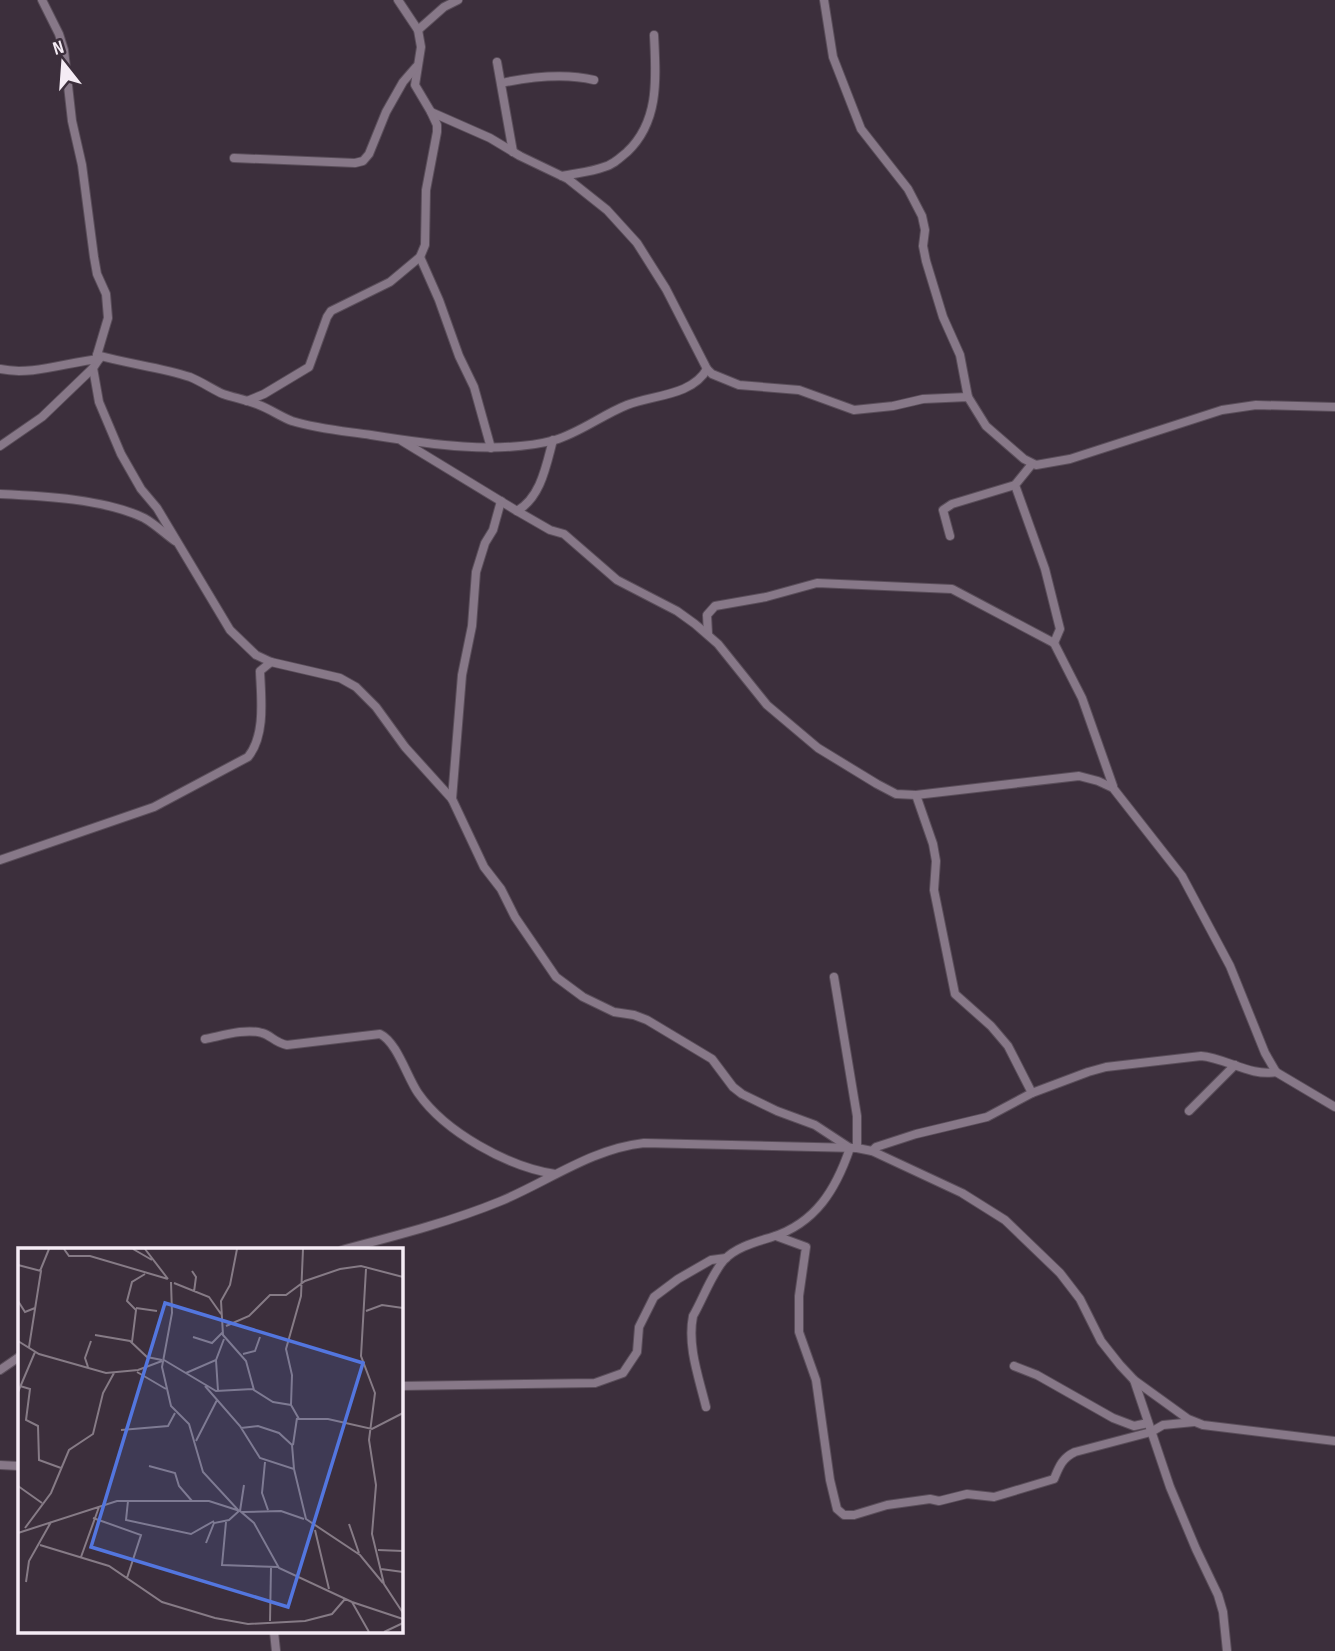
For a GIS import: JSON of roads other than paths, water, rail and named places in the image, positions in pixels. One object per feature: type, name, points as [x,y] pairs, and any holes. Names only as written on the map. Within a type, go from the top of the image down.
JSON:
[{"type":"street","points":[[0,446],[42,417],[93,368],[108,318],[106,294],[97,274],[94,257],[82,165],[72,121],[64,50],[42,0]]},
{"type":"street","points":[[247,401],[309,367],[331,311],[390,282],[420,257],[425,246],[426,190],[437,125],[416,89],[421,47],[418,30],[398,0]]},
{"type":"street","points":[[418,30],[444,7],[458,0]]},
{"type":"street","points":[[824,0],[832,57],[861,129],[908,189],[922,216],[925,226],[923,246],[926,261],[943,317],[960,355],[968,397],[986,426],[1032,464],[1049,464],[1070,459],[1222,410],[1256,405],[1335,407]]},
{"type":"street","points":[[562,176],[606,167],[634,145],[646,128],[653,108],[654,35]]},
{"type":"street","points":[[497,62],[513,152]]},
{"type":"street","points":[[234,158],[355,163],[363,161],[369,154],[386,112],[403,82],[418,66]]},
{"type":"street","points":[[501,83],[524,79],[581,77],[594,80]]},
{"type":"street","points":[[430,112],[490,138],[562,176],[607,210],[637,243],[666,289],[712,374],[739,385],[799,390],[855,410],[923,399],[968,397]]},
{"type":"street","points":[[420,257],[474,387],[491,447]]},
{"type":"street","points":[[0,369],[29,370],[98,357],[154,366],[189,377],[226,395],[313,427],[402,440],[491,447],[553,440],[588,427],[629,404],[677,391],[704,376],[707,369]]},
{"type":"street","points":[[93,368],[99,402],[121,454],[230,630],[256,655],[271,662],[340,678],[356,687],[376,706],[405,747],[452,799],[484,867],[501,889],[515,917],[555,977],[583,997],[604,1007],[647,1020],[712,1059],[733,1087],[742,1094],[815,1125],[853,1148]]},
{"type":"street","points":[[402,440],[517,511],[550,530],[564,534],[617,580],[677,611],[708,634],[767,705],[818,748],[897,794],[916,796],[1072,776],[1087,778],[1113,788]]},
{"type":"street","points":[[517,511],[528,504],[541,481],[553,440]]},
{"type":"street","points":[[950,536],[943,510],[951,504],[1015,485],[1032,464]]},
{"type":"street","points":[[1015,485],[1045,569],[1060,629],[1054,643]]},
{"type":"street","points":[[0,494],[56,498],[117,509],[150,522],[177,542]]},
{"type":"street","points":[[452,799],[462,675],[472,626],[476,572],[501,501]]},
{"type":"street","points":[[708,634],[707,615],[715,606],[766,597],[817,583],[947,588],[1054,643],[1082,698],[1113,788],[1182,876],[1230,967],[1265,1053],[1276,1072],[1335,1107]]},
{"type":"street","points":[[0,860],[154,807],[248,757],[260,726],[260,671],[271,662]]},
{"type":"street","points":[[916,796],[933,844],[936,862],[934,890],[955,994],[991,1026],[1008,1046],[1032,1093]]},
{"type":"street","points":[[402,1386],[595,1383],[623,1373],[637,1352],[639,1327],[654,1297],[711,1260],[726,1258],[741,1248],[786,1233],[804,1222],[822,1205],[834,1188],[853,1148],[856,1116],[834,977]]},
{"type":"street","points":[[205,1040],[260,1032],[279,1044],[287,1045],[380,1034],[391,1042],[429,1108],[461,1134],[510,1161],[540,1172],[555,1174]]},
{"type":"street","points":[[872,1151],[876,1147],[916,1134],[987,1117],[1032,1093],[1106,1067],[1201,1056],[1213,1057],[1259,1073],[1276,1072]]},
{"type":"street","points":[[1189,1111],[1236,1065]]},
{"type":"street","points":[[350,1248],[396,1236],[498,1202],[610,1149],[644,1143],[853,1148],[872,1151],[962,1193],[1005,1220],[1060,1273],[1080,1300],[1101,1341],[1119,1366],[1134,1380],[1194,1422]]},
{"type":"street","points":[[775,1236],[806,1247],[799,1296],[799,1332],[816,1380],[830,1480],[837,1509],[844,1515],[930,1499],[939,1501],[967,1494],[994,1497],[1013,1492],[1054,1479],[1060,1464],[1067,1456],[1163,1425],[1194,1422],[1335,1441]]},
{"type":"street","points":[[706,1407],[693,1356],[693,1316],[726,1258]]},
{"type":"street","points":[[0,1370],[18,1358]]},
{"type":"street","points":[[1014,1366],[1037,1375],[1113,1418],[1134,1426],[1150,1428]]},
{"type":"street","points":[[1134,1380],[1184,1521],[1218,1595],[1223,1612],[1227,1651]]},
{"type":"street","points":[[0,1465],[18,1466]]}]
